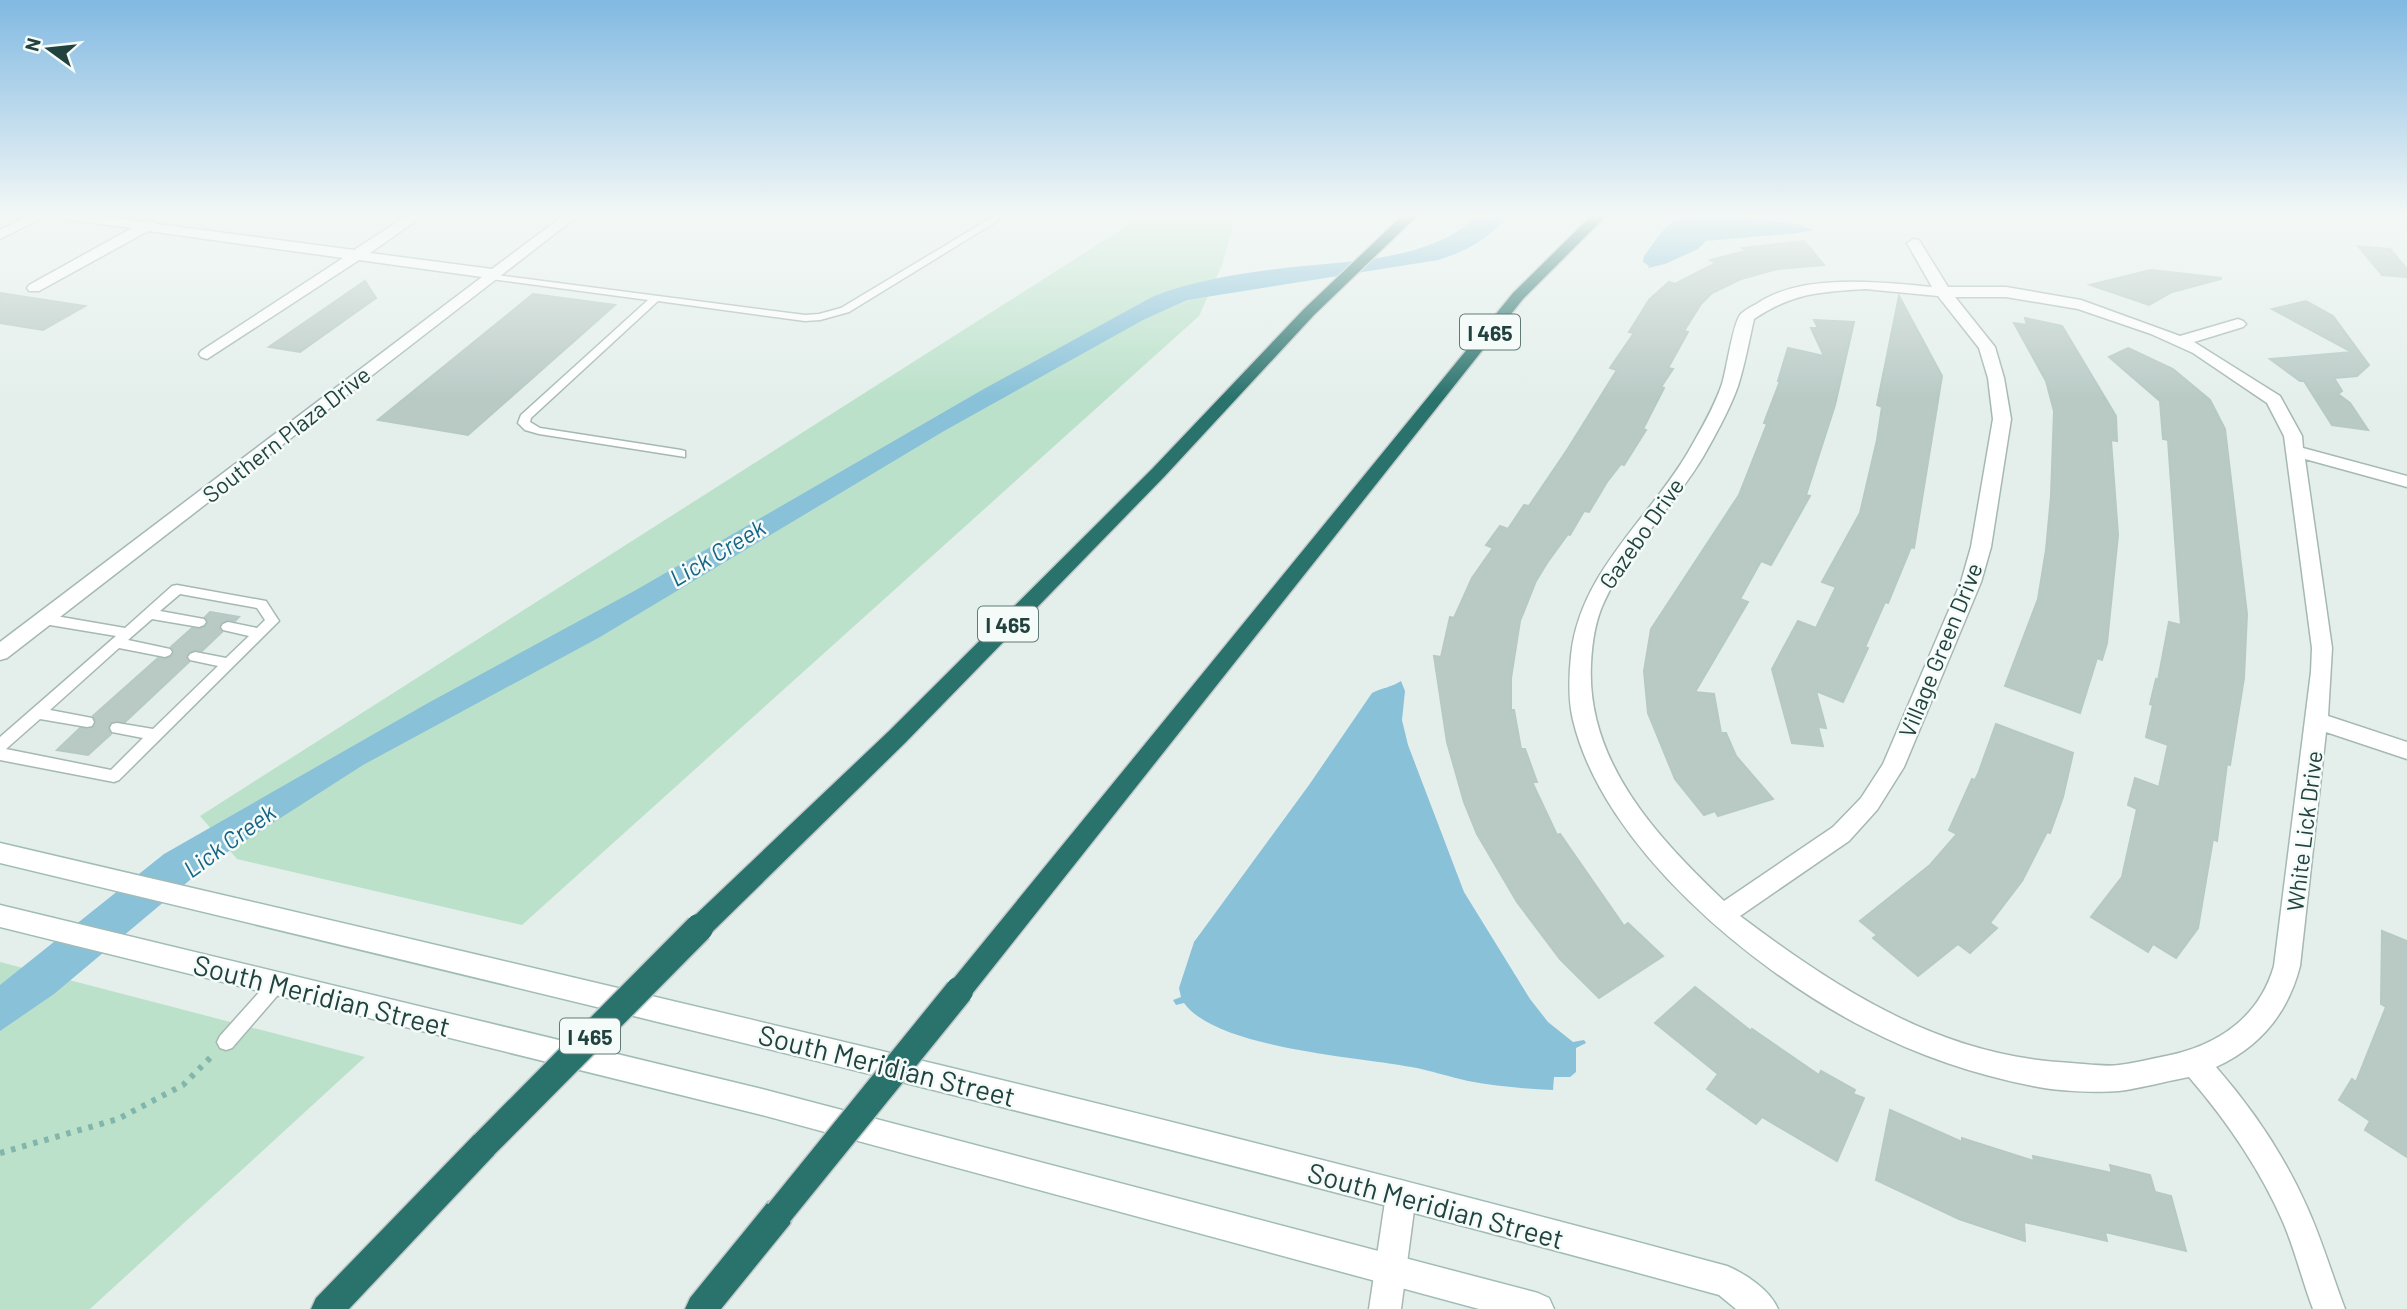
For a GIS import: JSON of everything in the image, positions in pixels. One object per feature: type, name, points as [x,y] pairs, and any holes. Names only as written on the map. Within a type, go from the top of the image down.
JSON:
[{"type":"highway","name":"I 465","points":[[327,1309],[597,1029],[897,737],[1346,276]]},
{"type":"highway","name":"I 465","points":[[701,1309],[1518,296],[1538,276]]},
{"type":"street","points":[[34,288],[56,276]]},
{"type":"street","points":[[207,354],[325,276]]},
{"type":"street","name":"Southern Plaza Drive","points":[[0,653],[491,276]]},
{"type":"street","name":"Village Green Drive","points":[[1721,916],[1841,834],[1869,804],[1893,767],[1971,582],[1984,535],[2002,419],[1996,378],[1987,347],[1933,276]]},
{"type":"street","name":"Gazebo Drive","points":[[1721,916],[1648,841],[1619,799],[1602,766],[1587,728],[1580,691],[1583,635],[1592,608],[1607,579],[1695,457],[1729,388],[1747,317],[1772,300],[1822,286],[1865,285],[1943,292]]},
{"type":"street","name":"White Lick Drive","points":[[1721,916],[1779,961],[1833,996],[1882,1023],[1974,1059],[2039,1073],[2086,1077],[2143,1075],[2194,1062],[2227,1047],[2260,1022],[2273,1004],[2285,976],[2318,720],[2322,648],[2295,451],[2292,436],[2274,400],[2199,350],[2114,315],[2081,305],[2006,292],[1943,292]]},
{"type":"street","points":[[2179,341],[2238,324]]},
{"type":"street","points":[[2295,451],[2407,482]]},
{"type":"street","points":[[2318,720],[2407,751]]},
{"type":"street","name":"South Meridian Street","points":[[0,853],[780,1038],[1401,1195],[1727,1282],[1762,1309]]},
{"type":"street","name":"South Meridian Street","points":[[3,917],[762,1102],[1538,1309]]},
{"type":"street","points":[[2194,1062],[2228,1101],[2263,1153],[2292,1209],[2329,1309]]},
{"type":"street","points":[[1385,1309],[1401,1195]]},
{"type":"lane","points":[[500,276],[804,318],[845,310],[901,276]]},
{"type":"lane","points":[[656,298],[525,417],[524,423],[539,431],[681,454]]},
{"type":"lane","points":[[0,746],[177,589],[261,604],[272,621],[114,776],[0,754]]},
{"type":"lane","points":[[150,614],[199,622]]},
{"type":"lane","points":[[44,620],[121,638],[165,652]]},
{"type":"lane","points":[[228,627],[260,633]]},
{"type":"lane","points":[[195,657],[229,663]]},
{"type":"lane","points":[[36,713],[87,722]]},
{"type":"lane","points":[[117,728],[155,736]]},
{"type":"lane","points":[[226,1042],[277,984]]},
{"type":"path","points":[[0,1153],[118,1119],[183,1085],[226,1042]]},
{"type":"green space","points":[[1048,276],[1217,276],[1199,316],[522,925],[237,859],[200,816]]},
{"type":"green space","points":[[0,962],[365,1057],[90,1309],[0,1309]]},
{"type":"water","name":"Lick Creek","points":[[1229,276],[1337,276],[1187,300],[1143,320],[944,431],[600,637],[363,765],[209,864],[54,994],[0,1031],[0,985],[164,854],[428,703],[636,590],[982,390],[1154,296]]},
{"type":"water","points":[[1401,681],[1405,691],[1402,720],[1408,745],[1464,892],[1530,999],[1548,1022],[1573,1042],[1584,1040],[1586,1043],[1576,1048],[1576,1072],[1570,1077],[1554,1077],[1553,1090],[1479,1083],[1418,1068],[1323,1054],[1255,1040],[1225,1031],[1201,1018],[1184,1003],[1176,1005],[1173,1000],[1181,997],[1179,988],[1194,942],[1309,785],[1372,693]]},
{"type":"building","points":[[1690,276],[1751,276],[1712,293],[1701,304],[1684,331],[1688,332],[1668,368],[1673,369],[1661,387],[1664,388],[1643,429],[1646,430],[1624,465],[1621,464],[1607,482],[1589,512],[1584,511],[1536,581],[1520,621],[1511,678],[1511,710],[1514,710],[1521,749],[1525,749],[1537,782],[1532,782],[1557,835],[1560,834],[1624,926],[1628,923],[1663,956],[1599,998],[1560,959],[1517,902],[1477,834],[1464,802],[1447,742],[1434,656],[1441,657],[1450,617],[1454,618],[1472,578],[1493,548],[1486,545],[1500,526],[1508,529],[1524,505],[1529,506],[1617,370],[1610,368],[1634,333],[1629,332],[1649,300],[1669,282],[1675,284]]},
{"type":"building","points":[[2126,276],[2221,278],[2172,292],[2149,305],[2090,285]]},
{"type":"building","points":[[365,281],[376,298],[300,352],[269,347]]},
{"type":"building","points":[[0,293],[85,306],[43,330],[0,323]]},
{"type":"building","points":[[533,294],[615,305],[468,435],[378,420]]},
{"type":"building","points":[[1899,296],[1942,376],[1914,548],[1911,547],[1888,603],[1885,602],[1865,647],[1868,648],[1843,702],[1816,691],[1826,728],[1818,727],[1823,746],[1792,743],[1772,669],[1798,621],[1816,628],[1836,587],[1822,582],[1860,513],[1877,440],[1882,407],[1877,405]]},
{"type":"building","points":[[2306,301],[2333,316],[2369,365],[2357,376],[2334,378],[2342,391],[2338,394],[2350,403],[2368,430],[2332,425],[2304,381],[2300,381],[2270,359],[2352,352],[2272,309]]},
{"type":"building","points":[[2025,318],[2062,326],[2116,416],[2117,441],[2111,440],[2118,535],[2107,643],[2102,660],[2097,658],[2080,713],[2005,686],[2038,599],[2051,496],[2054,411],[2046,381],[2014,323],[2027,325]]},
{"type":"building","points":[[1814,320],[1854,322],[1835,405],[1806,495],[1810,496],[1771,565],[1761,561],[1740,599],[1748,602],[1695,692],[1714,694],[1721,733],[1726,733],[1736,756],[1773,799],[1718,816],[1715,811],[1704,815],[1675,779],[1648,713],[1644,671],[1651,629],[1739,495],[1767,424],[1764,423],[1780,381],[1788,348],[1824,356],[1811,328],[1818,328]]},
{"type":"building","points":[[2128,348],[2173,369],[2210,400],[2225,429],[2247,614],[2244,678],[2230,765],[2227,764],[2217,841],[2213,839],[2198,928],[2176,958],[2153,944],[2148,952],[2091,917],[2122,877],[2137,809],[2128,805],[2135,778],[2159,787],[2168,745],[2146,737],[2153,705],[2150,704],[2156,679],[2158,680],[2169,622],[2181,625],[2168,440],[2163,439],[2160,401],[2109,357]]},
{"type":"building","points":[[210,612],[239,617],[235,621],[227,620],[221,623],[219,628],[222,632],[202,651],[194,650],[188,653],[186,658],[189,662],[125,722],[110,723],[108,729],[111,734],[88,755],[57,750],[80,728],[94,727],[96,721],[93,716],[158,658],[166,659],[172,656],[174,651],[171,647],[192,628],[200,629],[206,626],[208,621],[205,617]]},
{"type":"building","points":[[1996,724],[2073,753],[2063,797],[2050,833],[2047,832],[2022,881],[1990,923],[1997,928],[1970,953],[1958,944],[1918,976],[1873,938],[1877,935],[1860,921],[1930,865],[1957,834],[1949,830],[1972,779],[1975,780],[1978,774]]},
{"type":"building","points":[[2382,931],[2407,941],[2407,1157],[2365,1130],[2370,1121],[2339,1100],[2352,1079],[2356,1082],[2386,1007],[2381,1004]]},
{"type":"building","points":[[1695,987],[1751,1031],[1752,1029],[1819,1075],[1821,1071],[1855,1090],[1853,1094],[1864,1098],[1837,1161],[1762,1117],[1756,1124],[1707,1089],[1718,1074],[1655,1023]]},
{"type":"building","points":[[1890,1110],[1962,1142],[1962,1138],[2034,1161],[2033,1156],[2112,1173],[2110,1165],[2150,1175],[2155,1192],[2171,1196],[2186,1251],[2105,1232],[2107,1241],[2024,1222],[2025,1241],[1959,1219],[1876,1180]]}]
